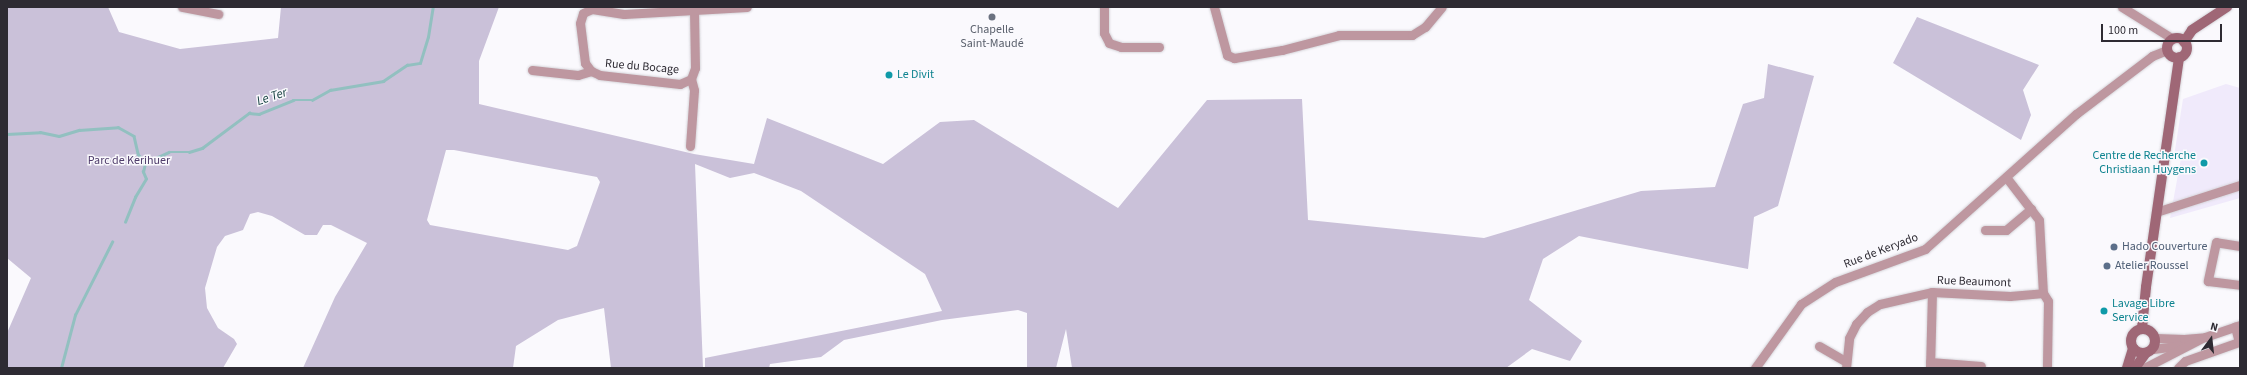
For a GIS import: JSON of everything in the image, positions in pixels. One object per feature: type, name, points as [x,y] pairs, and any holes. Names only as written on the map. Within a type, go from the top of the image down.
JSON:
[{"type":"street","points":[[182,7],[218,14]]},
{"type":"street","points":[[624,10],[694,10],[746,7]]},
{"type":"street","points":[[1104,7],[1104,33],[1109,43],[1121,47],[1159,47]]},
{"type":"street","points":[[1214,7],[1227,55],[1234,58],[1282,50],[1339,35],[1412,35],[1425,27],[1442,7]]},
{"type":"street","points":[[2122,7],[2173,39]]},
{"type":"street","points":[[2184,42],[2192,30],[2227,7]]},
{"type":"street","name":"Rue du Bocage","points":[[591,72],[585,63],[580,23],[583,13],[592,9],[624,10]]},
{"type":"street","name":"Rue du Bocage","points":[[690,146],[694,90],[691,79],[695,68],[694,10]]},
{"type":"street","points":[[2127,368],[2133,348],[2132,337],[2142,328],[2156,212],[2179,57],[2186,51],[2184,42],[2179,38],[2173,39],[2168,43],[2167,50],[2170,55],[2179,57]]},
{"type":"street","name":"Rue de Keryado","points":[[1756,368],[1801,304],[1835,282],[1925,249],[2076,114],[2152,56],[2167,50]]},
{"type":"street","name":"Rue du Bocage","points":[[532,70],[578,75],[591,72],[600,75],[680,84],[691,79]]},
{"type":"street","points":[[2006,177],[2039,220],[2043,293],[2048,301],[2047,368]]},
{"type":"street","points":[[2156,212],[2240,185]]},
{"type":"street","points":[[1984,230],[2006,230],[2031,209]]},
{"type":"street","points":[[2240,246],[2216,242],[2208,281],[2240,285]]},
{"type":"street","points":[[1932,292],[1930,365],[1981,366]]},
{"type":"street","name":"Rue Beaumont","points":[[1819,346],[1845,364],[1849,338],[1856,324],[1867,312],[1880,304],[1932,292],[2010,296],[2043,293]]},
{"type":"street","points":[[2144,368],[2155,360],[2195,343],[2205,337],[2237,326],[2240,342],[2185,361],[2178,368]]},
{"type":"street","points":[[2135,368],[2150,351],[2155,338],[2152,332],[2142,328]]},
{"type":"street","points":[[2155,338],[2184,339],[2205,337]]},
{"type":"street","points":[[2133,348],[2150,351],[2195,343]]},
{"type":"shaded area","points":[[2226,84],[2240,88],[2240,198],[2170,218],[2182,153],[2174,156],[2183,99]]},
{"type":"green space","name":"Parc de Kerihuer","points":[[7,7],[108,7],[119,32],[180,49],[278,38],[281,7],[499,7],[479,61],[479,104],[694,154],[754,164],[767,118],[883,164],[940,122],[974,120],[1118,208],[1207,100],[1302,99],[1308,220],[1484,238],[1641,191],[1715,187],[1743,104],[1764,98],[1768,64],[1814,76],[1778,206],[1754,217],[1748,269],[1579,236],[1543,259],[1529,300],[1582,341],[1570,361],[1532,349],[1506,368],[1072,368],[1066,329],[1056,368],[1027,368],[1027,313],[1018,310],[942,320],[844,340],[821,357],[770,364],[769,368],[705,368],[705,358],[942,311],[925,274],[801,191],[754,173],[730,178],[695,164],[703,368],[611,368],[604,308],[558,320],[516,346],[513,368],[303,368],[335,297],[367,243],[331,225],[323,225],[317,235],[305,235],[272,216],[258,212],[250,214],[243,230],[225,236],[217,247],[205,288],[207,308],[218,328],[234,339],[237,344],[223,368],[7,368],[7,333],[31,278],[7,258]],"holes":[[[446,150],[454,150],[597,177],[600,182],[577,246],[568,250],[430,225],[427,220]]]},
{"type":"green space","points":[[1917,17],[2039,65],[2023,90],[2031,115],[2021,140],[1893,63]]},
{"type":"waterway","name":"Le Ter","points":[[125,222],[135,197],[146,179],[143,172],[145,163],[169,152],[189,152],[202,148],[249,113],[259,114],[293,100],[312,100],[330,90],[383,81],[407,65],[420,63],[428,37],[433,7]]},
{"type":"waterway","points":[[7,134],[40,132],[59,136],[79,130],[118,127],[134,136],[138,154],[145,163]]},
{"type":"waterway","name":"Le Ter","points":[[61,368],[75,315],[112,242]]},
{"type":"place","name":"Chapelle Saint-Maudé","points":[[992,17]]},
{"type":"place","name":"Le Divit","points":[[889,75]]},
{"type":"place","name":"Centre de Recherche Christiaan Huygens","points":[[2204,163]]},
{"type":"place","name":"Hado Couverture","points":[[2114,247]]},
{"type":"place","name":"Atelier Roussel","points":[[2107,266]]},
{"type":"place","name":"Lavage Libre Service","points":[[2104,311]]}]
